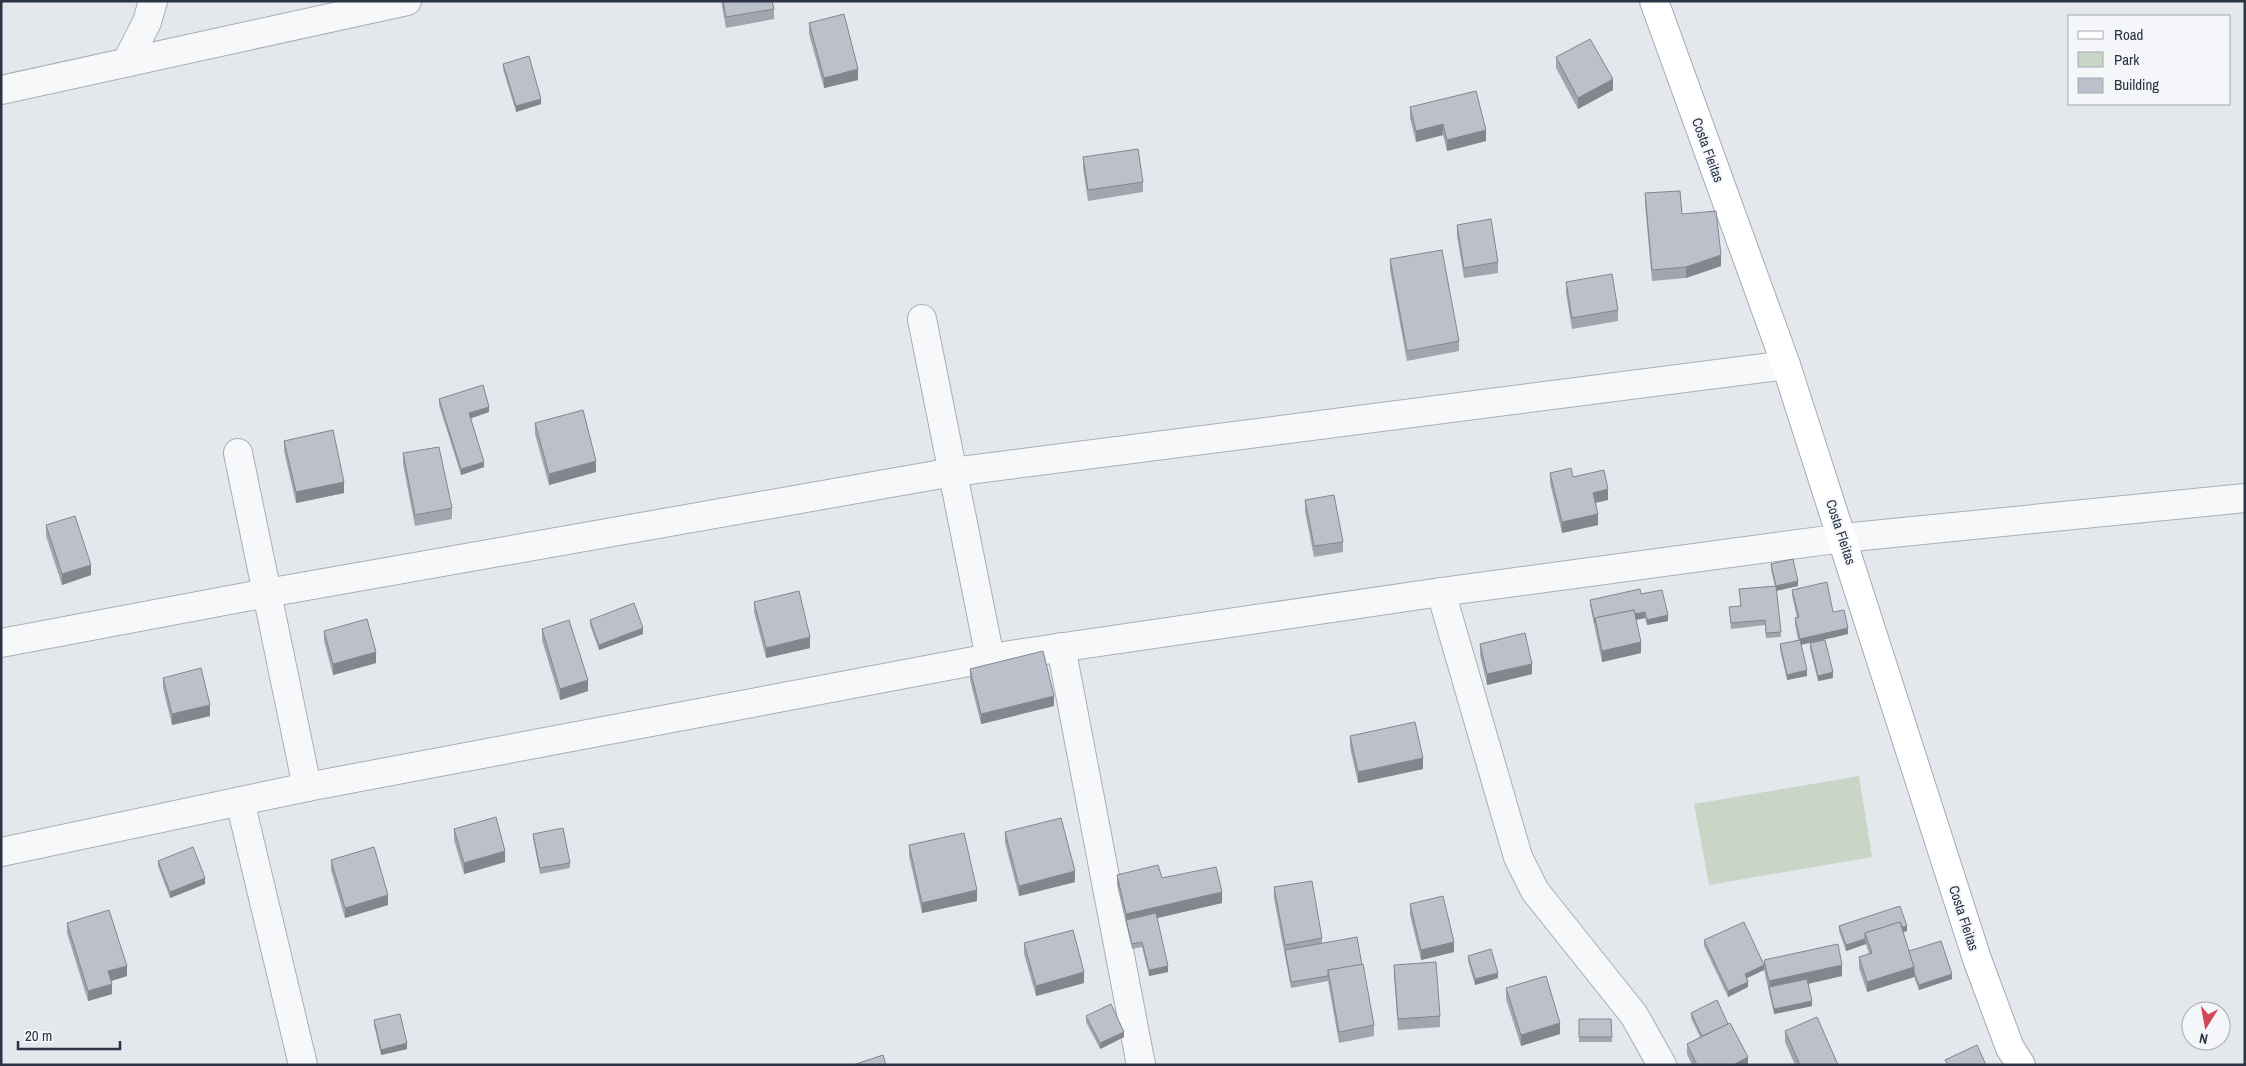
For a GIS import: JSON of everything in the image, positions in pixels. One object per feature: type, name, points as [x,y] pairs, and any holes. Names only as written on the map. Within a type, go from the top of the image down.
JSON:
[{"type":"main road","name":"Costa Fleitas","points":[[1654,1],[1786,365],[1977,959],[2010,1048],[2021,1065]]},
{"type":"street","points":[[126,63],[147,22],[153,1]]},
{"type":"street","points":[[1,90],[406,1]]},
{"type":"street","points":[[922,319],[990,658]]},
{"type":"street","points":[[1,643],[267,593],[953,472],[1786,365]]},
{"type":"street","points":[[238,453],[307,787]]},
{"type":"street","points":[[1,852],[307,787],[1061,646],[1441,592],[1843,538],[2245,498]]},
{"type":"street","points":[[1441,592],[1518,857],[1535,891],[1634,1015],[1662,1065]]},
{"type":"street","points":[[1061,646],[1141,1065]]},
{"type":"street","points":[[240,801],[303,1065]]},
{"type":"green space","points":[[1859,776],[1872,857],[1709,885],[1694,804]]},
{"type":"building","points":[[723,1],[772,1],[774,9],[726,17]]},
{"type":"building","points":[[844,14],[858,69],[824,78],[809,23]]},
{"type":"building","points":[[1590,39],[1613,79],[1578,98],[1556,57]]},
{"type":"building","points":[[529,56],[541,99],[516,106],[503,64]]},
{"type":"building","points":[[1476,91],[1486,130],[1447,140],[1443,124],[1416,131],[1410,107]]},
{"type":"building","points":[[1138,149],[1143,182],[1088,190],[1083,157]]},
{"type":"building","points":[[1680,191],[1682,214],[1716,211],[1721,255],[1686,267],[1652,270],[1645,193]]},
{"type":"building","points":[[1491,219],[1498,262],[1464,268],[1457,225]]},
{"type":"building","points":[[1442,250],[1459,341],[1407,351],[1390,259]]},
{"type":"building","points":[[1612,274],[1618,310],[1572,318],[1566,282]]},
{"type":"building","points":[[483,385],[489,407],[469,413],[484,462],[461,469],[439,399]]},
{"type":"building","points":[[583,410],[596,461],[549,474],[535,423]]},
{"type":"building","points":[[333,430],[344,482],[296,492],[284,441]]},
{"type":"building","points":[[439,447],[452,508],[415,515],[403,453]]},
{"type":"building","points":[[1571,468],[1573,477],[1604,470],[1608,489],[1593,493],[1598,514],[1562,522],[1550,473]]},
{"type":"building","points":[[1334,495],[1343,542],[1314,546],[1305,500]]},
{"type":"building","points":[[75,516],[91,565],[62,574],[46,525]]},
{"type":"building","points":[[1793,559],[1798,581],[1776,586],[1771,564]]},
{"type":"building","points":[[1827,582],[1833,612],[1844,610],[1848,628],[1800,639],[1795,618],[1799,617],[1792,590]]},
{"type":"building","points":[[1776,586],[1781,632],[1766,633],[1765,620],[1731,623],[1729,607],[1741,606],[1739,589]]},
{"type":"building","points":[[1640,589],[1641,594],[1662,590],[1668,615],[1647,620],[1645,612],[1635,614],[1634,610],[1595,618],[1595,623],[1590,600]]},
{"type":"building","points":[[799,591],[810,637],[766,648],[754,602]]},
{"type":"building","points":[[634,603],[643,628],[599,645],[590,620]]},
{"type":"building","points":[[1634,610],[1641,642],[1602,651],[1595,618]]},
{"type":"building","points":[[367,619],[376,652],[333,664],[324,631]]},
{"type":"building","points":[[569,620],[588,680],[560,689],[542,629]]},
{"type":"building","points":[[1525,633],[1532,664],[1487,674],[1480,644]]},
{"type":"building","points":[[1800,640],[1807,670],[1787,675],[1780,644]]},
{"type":"building","points":[[1825,640],[1833,672],[1818,676],[1810,643]]},
{"type":"building","points":[[1043,651],[1054,696],[981,714],[970,669]]},
{"type":"building","points":[[201,668],[210,705],[172,714],[163,678]]},
{"type":"building","points":[[1415,722],[1423,758],[1358,772],[1350,736]]},
{"type":"building","points":[[496,817],[505,851],[464,863],[454,829]]},
{"type":"building","points":[[1061,818],[1075,871],[1019,886],[1005,832]]},
{"type":"building","points":[[563,828],[570,863],[540,868],[533,834]]},
{"type":"building","points":[[964,833],[977,890],[922,903],[909,845]]},
{"type":"building","points":[[193,847],[205,878],[170,892],[158,861]]},
{"type":"building","points":[[374,847],[388,895],[345,908],[331,860]]},
{"type":"building","points":[[1158,865],[1162,878],[1216,867],[1222,892],[1126,914],[1117,875]]},
{"type":"building","points":[[1312,881],[1322,938],[1285,945],[1274,887]]},
{"type":"building","points":[[1443,896],[1454,942],[1421,950],[1410,904]]},
{"type":"building","points":[[1900,906],[1907,926],[1902,927],[1900,922],[1865,933],[1865,939],[1846,945],[1839,926]]},
{"type":"building","points":[[109,910],[127,966],[108,971],[112,984],[88,991],[67,923]]},
{"type":"building","points":[[1156,913],[1168,966],[1149,970],[1142,942],[1132,944],[1126,920]]},
{"type":"building","points":[[1744,922],[1764,965],[1745,974],[1748,982],[1728,991],[1704,940]]},
{"type":"building","points":[[1900,922],[1914,967],[1867,982],[1859,957],[1872,953],[1865,933]]},
{"type":"building","points":[[1073,930],[1084,972],[1036,986],[1024,943]]},
{"type":"building","points":[[1357,937],[1362,965],[1328,970],[1328,976],[1291,982],[1285,950]]},
{"type":"building","points":[[1941,941],[1952,974],[1919,985],[1909,951]]},
{"type":"building","points":[[1838,944],[1842,965],[1769,981],[1764,960]]},
{"type":"building","points":[[1491,949],[1498,973],[1475,979],[1468,956]]},
{"type":"building","points":[[1436,962],[1440,1016],[1398,1019],[1394,965]]},
{"type":"building","points":[[1363,964],[1374,1025],[1339,1032],[1328,970]]},
{"type":"building","points":[[1546,976],[1560,1023],[1521,1035],[1506,988]]},
{"type":"building","points":[[1807,979],[1812,1001],[1774,1009],[1769,987]]},
{"type":"building","points":[[1717,1000],[1728,1024],[1702,1036],[1691,1013]]},
{"type":"building","points":[[1111,1004],[1124,1032],[1100,1043],[1086,1016]]},
{"type":"building","points":[[400,1014],[407,1043],[381,1050],[374,1020]]},
{"type":"building","points":[[1817,1017],[1838,1065],[1800,1065],[1785,1031]]},
{"type":"building","points":[[1579,1019],[1611,1019],[1612,1037],[1579,1037]]},
{"type":"building","points":[[1730,1023],[1748,1057],[1733,1065],[1697,1065],[1687,1044]]},
{"type":"building","points":[[1977,1045],[1986,1065],[1948,1065],[1945,1060]]},
{"type":"building","points":[[883,1055],[886,1065],[853,1065]]}]
